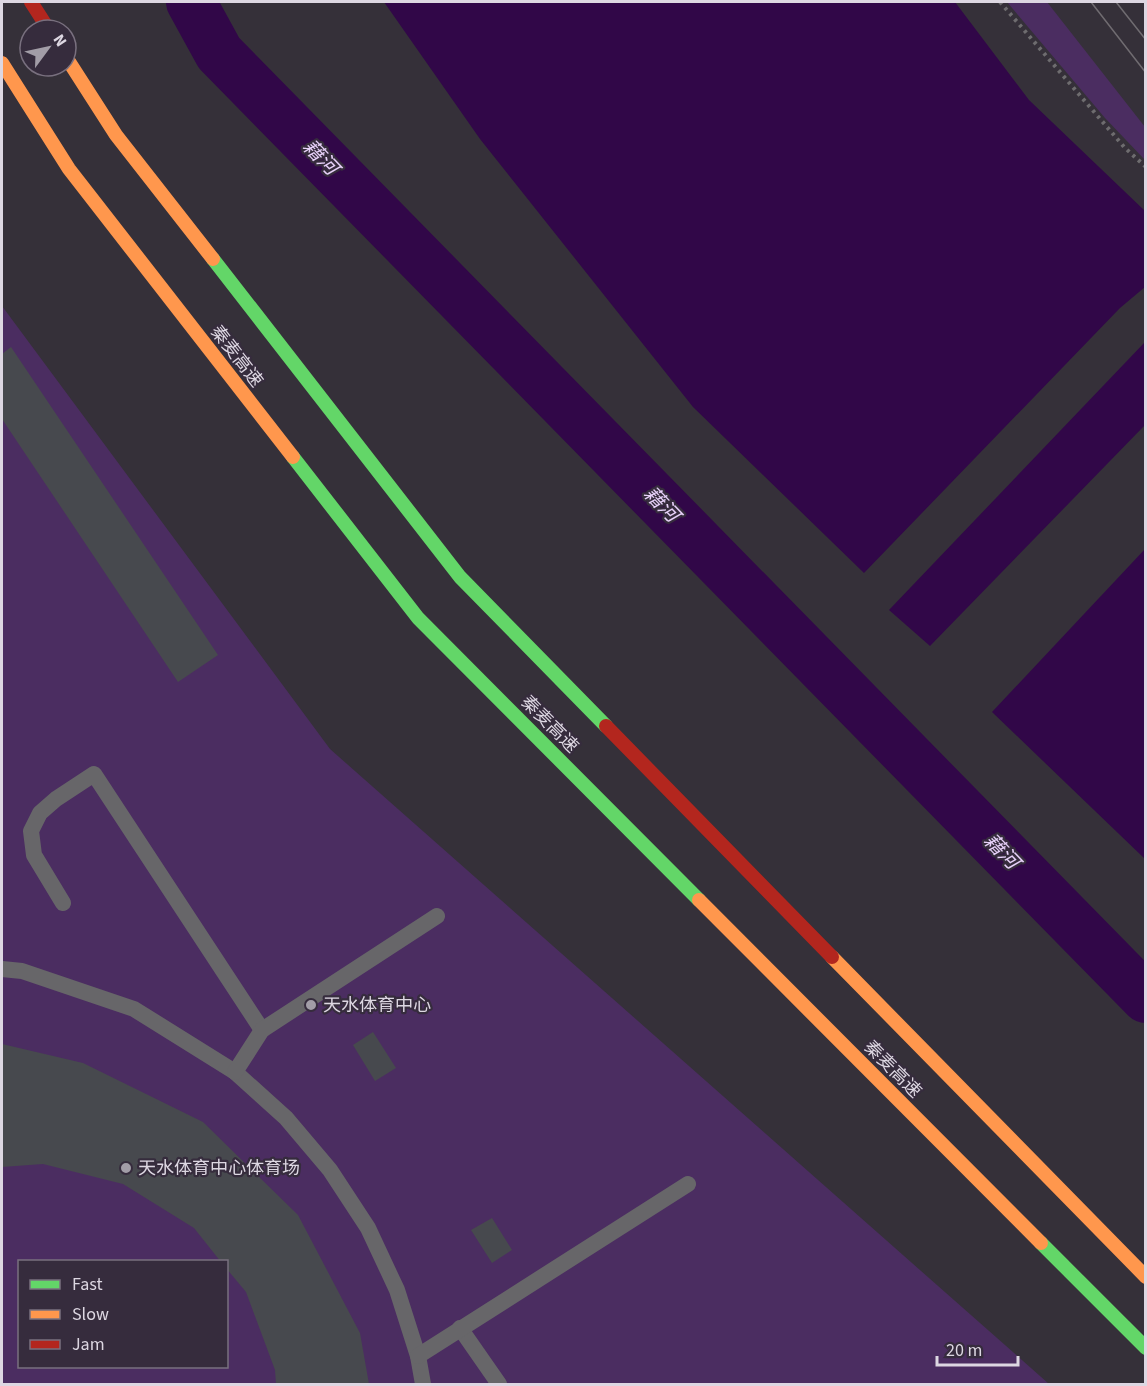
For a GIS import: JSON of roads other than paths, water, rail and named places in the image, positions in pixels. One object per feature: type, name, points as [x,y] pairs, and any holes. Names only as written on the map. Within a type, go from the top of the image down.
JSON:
[{"type":"highway","points":[[31,2],[41,18]]},
{"type":"highway","name":"秦麦高速","points":[[2,63],[69,169],[418,618],[1146,1348]]},
{"type":"highway","name":"秦麦高速","points":[[78,76],[116,135],[460,577],[1146,1277]]},
{"type":"lane","points":[[63,903],[34,855],[31,831],[40,813],[56,799],[94,774],[262,1030]]},
{"type":"lane","points":[[235,1072],[262,1030],[437,916]]},
{"type":"lane","points":[[2,969],[22,971],[134,1009],[235,1072],[286,1118],[330,1170],[368,1228],[397,1290],[418,1356],[423,1384]]},
{"type":"lane","points":[[418,1356],[688,1184]]},
{"type":"lane","points":[[460,1328],[499,1384]]},
{"type":"waterway","name":"藉河","points":[[191,2],[219,53],[1146,998]]},
{"type":"tram line","points":[[1091,2],[1146,73]]},
{"type":"tram line","points":[[1116,2],[1146,40]]},
{"type":"place","name":"天水体育中心","points":[[311,1005]]},
{"type":"place","name":"天水体育中心体育场","points":[[126,1168]]}]
